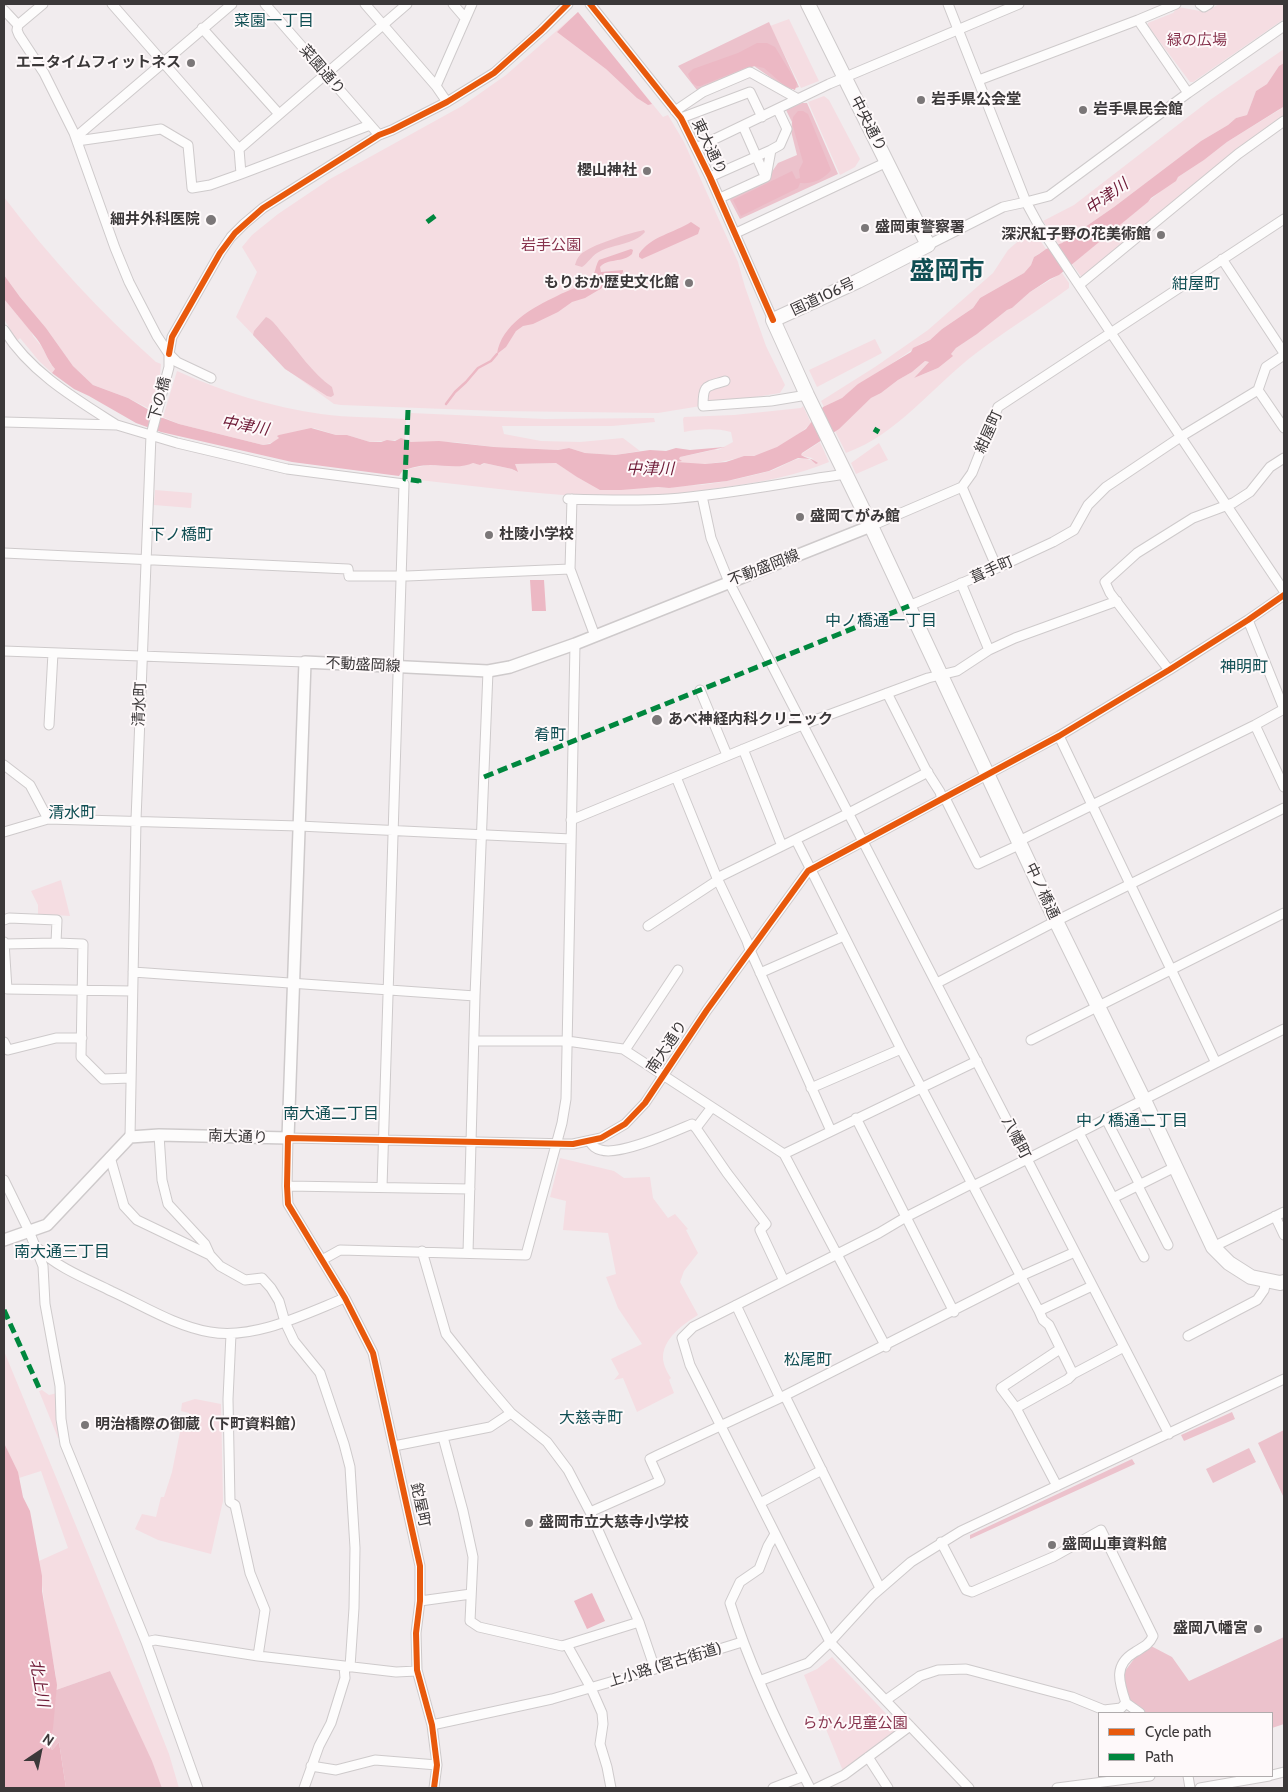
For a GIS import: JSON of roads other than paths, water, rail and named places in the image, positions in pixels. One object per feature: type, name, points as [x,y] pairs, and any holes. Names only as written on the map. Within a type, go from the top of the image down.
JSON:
[{"type":"highway","name":"中央通り","points":[[808,4],[928,245]]},
{"type":"highway","name":"国道106号","points":[[838,458],[774,320],[858,281],[928,245]]},
{"type":"highway","name":"中ノ橋通","points":[[838,458],[872,526],[1056,921],[1144,1100],[1213,1247],[1228,1263],[1251,1277],[1280,1283],[1284,1282]]},
{"type":"main road","name":"不動盛岡線","points":[[288,1138],[305,662],[488,671],[510,667],[595,636],[872,526]]},
{"type":"main road","name":"南大通り","points":[[130,1136],[288,1138]]},
{"type":"main road","points":[[4,1240],[47,1225],[130,1136]]},
{"type":"street","points":[[43,4],[18,25],[17,30],[44,73],[77,139],[115,248],[129,282],[157,336],[169,354],[177,362],[211,378]]},
{"type":"street","points":[[112,4],[239,149],[241,174]]},
{"type":"street","points":[[77,139],[202,28],[232,4]]},
{"type":"street","name":"菜園通り","points":[[265,4],[379,135]]},
{"type":"street","points":[[365,4],[436,86],[447,102]]},
{"type":"street","points":[[239,149],[407,4]]},
{"type":"street","points":[[453,4],[465,18]]},
{"type":"street","points":[[436,86],[472,4]]},
{"type":"street","name":"下の橋","points":[[151,433],[169,367],[172,337],[220,253],[235,233],[263,208],[379,135],[447,102],[494,73],[568,4]]},
{"type":"street","name":"東大通り","points":[[590,4],[678,115],[720,198],[774,320]]},
{"type":"street","points":[[948,4],[1026,202],[1038,224],[1284,590]]},
{"type":"street","points":[[696,148],[845,77],[1019,4]]},
{"type":"street","points":[[979,80],[1176,4]]},
{"type":"street","points":[[1200,4],[1204,7],[1209,4]]},
{"type":"street","points":[[4,10],[18,25]]},
{"type":"street","points":[[1138,20],[1188,93]]},
{"type":"street","points":[[928,245],[1004,207],[1050,196],[1188,93],[1284,26]]},
{"type":"street","points":[[202,28],[279,114]]},
{"type":"street","points":[[678,115],[703,92],[750,72],[798,99]]},
{"type":"street","points":[[710,177],[780,145],[787,129],[774,86]]},
{"type":"street","points":[[678,115],[750,92],[762,117]]},
{"type":"street","points":[[1078,282],[1238,154],[1284,121]]},
{"type":"street","points":[[77,139],[161,129],[188,145],[192,188],[210,185],[370,125]]},
{"type":"street","points":[[743,126],[766,177]]},
{"type":"street","points":[[766,177],[771,150]]},
{"type":"street","points":[[736,233],[887,162]]},
{"type":"street","points":[[720,198],[766,177]]},
{"type":"street","name":"紺屋町","points":[[962,487],[972,473],[998,407],[1284,218]]},
{"type":"street","points":[[1182,436],[1258,390],[1266,367],[1284,354],[1222,259]]},
{"type":"street","points":[[5,335],[34,367],[60,389],[117,425]]},
{"type":"street","points":[[725,381],[707,387],[703,392],[703,406],[809,399]]},
{"type":"street","points":[[1258,390],[1284,428]]},
{"type":"street","points":[[4,422],[117,425],[287,469],[404,484],[382,1188]]},
{"type":"street","name":"清水町","points":[[130,1136],[136,820],[151,433]]},
{"type":"street","name":"葺手町","points":[[909,606],[997,568],[1074,530],[1088,505],[1106,487],[1182,436]]},
{"type":"street","points":[[1169,670],[1110,593],[1105,582],[1137,553],[1192,518],[1228,506],[1250,492],[1265,472],[1284,458]]},
{"type":"street","points":[[595,636],[570,569],[570,499],[641,500],[702,496],[846,474]]},
{"type":"street","points":[[872,526],[962,487],[997,568]]},
{"type":"street","name":"八幡町","points":[[702,496],[711,538],[729,582],[1169,1434]]},
{"type":"street","points":[[4,553],[348,569],[349,576],[401,576],[570,569]]},
{"type":"street","points":[[961,583],[989,650]]},
{"type":"street","name":"南大通り","points":[[288,1138],[572,1144],[600,1138],[625,1124],[644,1103],[662,1074],[750,950],[810,870],[1059,736],[1169,670],[1284,595]]},
{"type":"street","points":[[571,820],[803,724],[928,678],[957,671],[989,650],[1015,638],[1117,601]]},
{"type":"street","points":[[887,693],[978,864],[1284,709],[1248,620]]},
{"type":"street","points":[[322,1260],[340,1250],[526,1255],[562,1123],[566,1099],[574,644]]},
{"type":"street","points":[[4,651],[305,662]]},
{"type":"street","points":[[49,725],[53,653]]},
{"type":"street","points":[[468,1253],[475,996],[488,671]]},
{"type":"street","points":[[700,690],[727,755]]},
{"type":"street","points":[[1255,725],[1284,788]]},
{"type":"street","points":[[1059,736],[1216,1063]]},
{"type":"street","points":[[743,749],[782,846]]},
{"type":"street","points":[[4,765],[30,785],[48,819]]},
{"type":"street","points":[[648,926],[717,879],[928,772]]},
{"type":"street","points":[[676,777],[717,879],[747,941],[831,1131]]},
{"type":"street","points":[[937,983],[1056,921],[1284,808]]},
{"type":"street","points":[[4,832],[48,819],[136,820],[571,839]]},
{"type":"street","points":[[796,840],[901,1049],[1021,1276],[1042,1320],[1048,1324],[1073,1374]]},
{"type":"street","points":[[1031,1040],[1284,913]]},
{"type":"street","points":[[4,920],[9,918],[57,920],[56,943]]},
{"type":"street","points":[[760,973],[844,936]]},
{"type":"street","points":[[130,1078],[103,1079],[81,1057],[82,1038],[82,990],[83,944],[4,943],[5,989],[82,990],[132,991]]},
{"type":"street","points":[[625,1050],[678,970]]},
{"type":"street","points":[[133,972],[475,996]]},
{"type":"street","points":[[968,1788],[830,1642],[720,1427],[690,1365],[682,1338],[693,1327],[879,1233],[906,1217],[969,1185],[973,1186],[1027,1160],[1284,1029]]},
{"type":"street","points":[[4,1042],[8,1050],[56,1038],[82,1038]]},
{"type":"street","points":[[474,1040],[567,1041],[625,1050],[784,1154],[886,1346]]},
{"type":"street","points":[[811,1088],[901,1049]]},
{"type":"street","points":[[784,1154],[976,1060]]},
{"type":"street","points":[[696,1128],[712,1107]]},
{"type":"street","points":[[856,1118],[954,1312]]},
{"type":"street","points":[[1106,1119],[1168,1245]]},
{"type":"street","points":[[589,1141],[595,1148],[603,1151],[615,1150],[642,1143],[692,1124],[766,1224],[760,1230],[784,1281]]},
{"type":"street","points":[[1079,1133],[1144,1257]]},
{"type":"street","points":[[159,1135],[162,1180],[168,1204],[205,1244],[210,1255],[220,1266],[245,1280],[262,1278],[271,1288],[279,1301],[285,1322],[294,1341],[320,1373],[344,1444],[350,1468],[355,1548],[354,1608],[347,1666],[331,1723],[319,1746],[304,1788]]},
{"type":"street","name":"鉈屋町","points":[[288,1138],[288,1204],[345,1298],[373,1353],[394,1446],[420,1566],[420,1602],[416,1633],[417,1671],[432,1725],[437,1765],[434,1788]]},
{"type":"street","points":[[110,1157],[124,1206],[137,1220],[210,1255]]},
{"type":"street","points":[[1113,1198],[1175,1166]]},
{"type":"street","points":[[4,1180],[44,1266],[45,1304],[60,1386],[61,1419],[65,1444],[146,1642],[198,1788]]},
{"type":"street","points":[[287,1186],[470,1189]]},
{"type":"street","points":[[1213,1247],[1284,1212]]},
{"type":"street","points":[[1275,1216],[1284,1235]]},
{"type":"street","points":[[35,1246],[53,1261],[137,1303],[193,1328],[210,1332],[231,1334],[285,1322],[345,1298]]},
{"type":"street","points":[[422,1251],[446,1334],[511,1412],[547,1442],[568,1470],[590,1512],[639,1622],[656,1669]]},
{"type":"street","points":[[590,1512],[660,1481],[650,1459],[886,1346],[1021,1276],[1075,1252]]},
{"type":"street","points":[[44,1275],[47,1265],[53,1261]]},
{"type":"street","points":[[1188,1336],[1258,1300],[1264,1290],[1266,1280]]},
{"type":"street","points":[[1039,1311],[1092,1286]]},
{"type":"street","points":[[736,1305],[782,1397],[822,1470],[880,1588]]},
{"type":"street","points":[[231,1334],[228,1399],[230,1502],[235,1505],[250,1573],[265,1610],[258,1656]]},
{"type":"street","points":[[1016,1408],[1068,1380],[1073,1374],[1124,1347]]},
{"type":"street","points":[[1057,1486],[1016,1408],[1001,1388],[1060,1348]]},
{"type":"street","points":[[758,1681],[808,1663],[880,1588],[910,1562],[941,1542],[1284,1379]]},
{"type":"street","points":[[394,1446],[490,1427],[511,1412]]},
{"type":"street","points":[[444,1437],[464,1511],[472,1557],[470,1621],[479,1627],[562,1646],[639,1622]]},
{"type":"street","points":[[760,1503],[822,1470]]},
{"type":"street","points":[[941,1542],[966,1590],[972,1592],[1053,1557],[1101,1530],[1153,1636],[1149,1643],[1127,1656],[1122,1662],[1119,1673],[1126,1704],[1138,1712]]},
{"type":"street","points":[[742,1642],[730,1603],[740,1582],[758,1569],[768,1546],[776,1534]]},
{"type":"street","points":[[420,1602],[471,1594]]},
{"type":"street","points":[[146,1642],[155,1640],[258,1656],[396,1672],[417,1671]]},
{"type":"street","name":"上小路 (宮古街道)","points":[[432,1725],[552,1699],[742,1642],[758,1681],[810,1788]]},
{"type":"street","points":[[567,1645],[591,1688],[602,1713],[603,1724],[600,1744],[611,1788]]},
{"type":"street","points":[[886,1700],[920,1676],[938,1670],[955,1668],[984,1673],[1072,1697],[1104,1710],[1121,1708],[1126,1704]]},
{"type":"street","points":[[817,1788],[844,1775],[910,1726]]},
{"type":"street","points":[[868,1758],[888,1788]]},
{"type":"street","points":[[311,1766],[336,1770],[375,1760],[437,1765]]},
{"type":"street","points":[[773,1788],[804,1776]]},
{"type":"street","points":[[1057,1788],[1092,1786],[1144,1777]]},
{"type":"street","points":[[1200,1788],[1264,1777]]},
{"type":"water","points":[[578,12],[652,104],[648,105],[637,98],[606,69],[557,32]]},
{"type":"water","points":[[757,43],[767,43],[775,47],[797,83],[795,90],[785,86],[764,68],[755,66],[745,68],[700,86],[692,83],[688,74],[693,69],[738,53]]},
{"type":"water","name":"中津川","points":[[1284,63],[1283,107],[1227,142],[1178,177],[1176,181],[1151,198],[1059,275],[1030,292],[1012,308],[956,348],[951,354],[953,356],[938,368],[914,378],[929,362],[925,361],[912,372],[871,398],[839,429],[802,453],[801,455],[814,460],[818,463],[816,464],[810,459],[798,458],[769,471],[727,481],[669,488],[600,490],[556,463],[515,464],[518,472],[484,463],[480,465],[473,463],[458,466],[427,465],[403,470],[399,476],[292,462],[161,432],[136,423],[74,389],[52,373],[55,369],[39,343],[4,299],[4,275],[73,366],[93,385],[128,398],[163,418],[179,424],[263,445],[270,444],[279,438],[277,436],[279,435],[311,428],[336,435],[347,435],[370,442],[395,441],[401,438],[411,442],[439,441],[494,447],[558,450],[569,448],[585,453],[615,455],[650,450],[666,451],[676,448],[690,450],[725,447],[680,457],[679,459],[682,461],[676,462],[705,464],[726,462],[744,456],[754,456],[777,447],[806,429],[823,407],[842,398],[858,384],[911,352],[913,348],[930,340],[942,329],[973,308],[980,298],[1024,273],[1031,265],[1034,257],[1046,249],[1062,243],[1114,207],[1201,141],[1236,118],[1247,115],[1256,91],[1267,84],[1279,66]]},
{"type":"water","points":[[798,111],[808,114],[831,170],[821,179],[809,183],[800,183],[798,188],[741,216],[733,200],[792,171],[796,179],[800,178],[799,170],[803,162],[792,123],[793,117]]},
{"type":"water","points":[[691,222],[700,228],[698,234],[642,259],[639,257],[639,254],[650,243]]},
{"type":"water","points":[[631,249],[633,250],[632,254],[628,257],[607,262],[600,267],[601,272],[623,270],[619,278],[585,298],[572,302],[558,312],[533,324],[523,326],[516,331],[506,347],[497,354],[505,334],[520,318],[538,306],[587,281],[593,276],[599,260]]},
{"type":"water","points":[[530,580],[544,580],[546,611],[532,611]]},
{"type":"water","name":"北上川","points":[[4,1443],[18,1472],[23,1497],[30,1511],[42,1576],[42,1591],[57,1685],[50,1744],[52,1750],[59,1742],[66,1788],[4,1788]]},
{"type":"water","points":[[592,1593],[605,1621],[587,1629],[574,1601]]},
{"type":"waterway","points":[[446,404],[478,368],[491,361],[497,354]]},
{"type":"place","name":"エニタイムフィットネス","points":[[191,63]]},
{"type":"place","name":"岩手県公会堂","points":[[921,100]]},
{"type":"place","name":"岩手県民会館","points":[[1083,110]]},
{"type":"place","name":"櫻山神社","points":[[647,171]]},
{"type":"place","name":"細井外科医院","points":[[211,220]]},
{"type":"place","name":"盛岡東警察署","points":[[865,228]]},
{"type":"place","name":"深沢紅子野の花美術館","points":[[1161,235]]},
{"type":"place","name":"もりおか歴史文化館","points":[[689,283]]},
{"type":"place","name":"盛岡てがみ館","points":[[800,517]]},
{"type":"place","name":"杜陵小学校","points":[[489,535]]},
{"type":"place","name":"あべ神経内科クリニック","points":[[657,720]]},
{"type":"place","name":"明治橋際の御蔵（下町資料館）","points":[[85,1425]]},
{"type":"place","name":"盛岡市立大慈寺小学校","points":[[529,1523]]},
{"type":"place","name":"盛岡山車資料館","points":[[1052,1545]]},
{"type":"place","name":"盛岡八幡宮","points":[[1258,1629]]},
{"type":"district","name":"菜園一丁目","points":[[274,21]]},
{"type":"district","name":"盛岡市","points":[[947,272]]},
{"type":"district","name":"紺屋町","points":[[1196,284]]},
{"type":"district","name":"下ノ橋町","points":[[181,535]]},
{"type":"district","name":"中ノ橋通一丁目","points":[[881,621]]},
{"type":"district","name":"神明町","points":[[1244,667]]},
{"type":"district","name":"肴町","points":[[550,735]]},
{"type":"district","name":"清水町","points":[[72,813]]},
{"type":"district","name":"南大通二丁目","points":[[331,1114]]},
{"type":"district","name":"中ノ橋通二丁目","points":[[1132,1121]]},
{"type":"district","name":"南大通三丁目","points":[[62,1252]]},
{"type":"district","name":"松尾町","points":[[808,1360]]},
{"type":"district","name":"大慈寺町","points":[[591,1418]]},
{"type":"park label","name":"緑の広場","points":[[1197,41]]},
{"type":"park label","name":"岩手公園","points":[[551,246]]},
{"type":"park label","name":"らかん児童公園","points":[[855,1724]]}]
